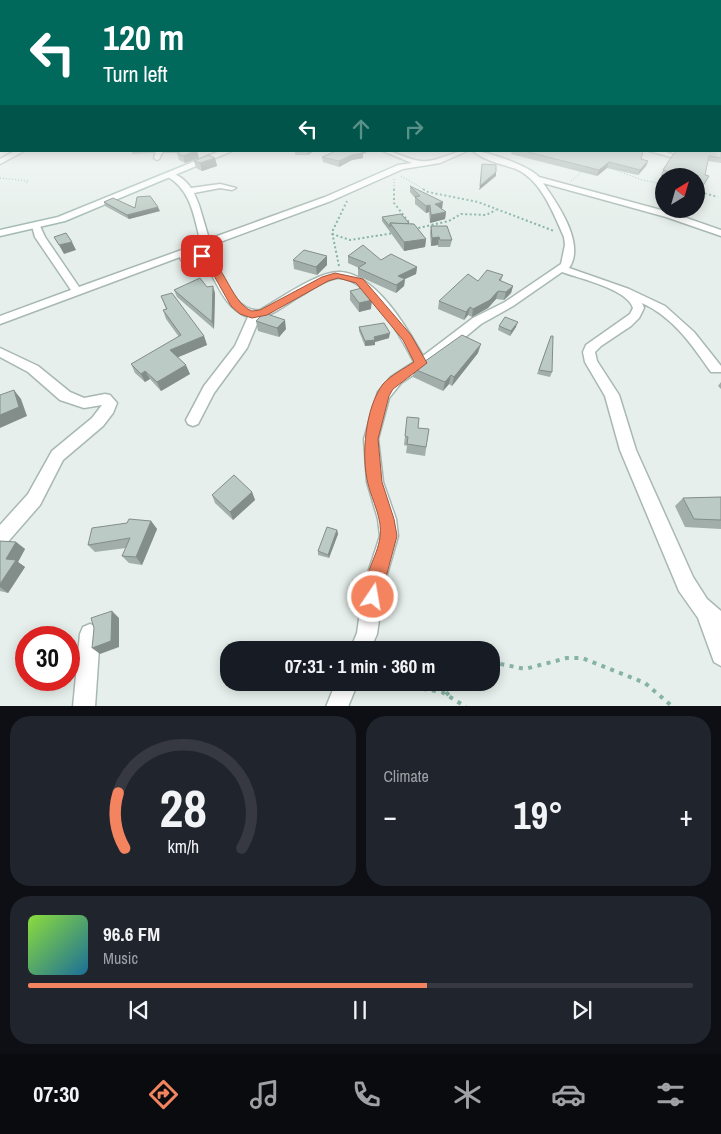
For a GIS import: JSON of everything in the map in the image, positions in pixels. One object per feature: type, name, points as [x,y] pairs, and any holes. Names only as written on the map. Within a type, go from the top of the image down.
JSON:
[{"type":"street","points":[[0,233],[36,226],[84,210],[212,158]]},
{"type":"street","points":[[405,158],[421,164]]},
{"type":"street","points":[[0,320],[76,290],[150,265],[354,188],[401,167],[445,158]]},
{"type":"street","points":[[494,158],[538,178],[669,215],[721,233]]},
{"type":"street","points":[[172,175],[184,182],[189,191],[206,244]]},
{"type":"street","points":[[364,641],[367,634],[374,585],[389,536],[375,482],[371,439],[382,396],[389,386],[442,350],[477,321],[509,304],[542,280],[563,269],[566,265],[570,242],[568,235],[560,216],[547,199],[538,178]]},
{"type":"street","points":[[189,191],[220,186],[232,188]]},
{"type":"street","points":[[36,226],[40,237],[76,290]]},
{"type":"street","points":[[150,265],[193,256],[206,257],[235,304],[244,312],[255,314],[263,313],[325,279],[338,275],[359,281],[367,288],[408,338],[421,363]]},
{"type":"street","points":[[563,269],[663,308],[678,320],[716,369]]},
{"type":"street","points":[[634,296],[637,301],[637,310],[632,322],[594,344],[589,352],[591,362],[612,395],[628,450],[686,584],[694,598],[714,617],[721,654]]},
{"type":"street","points":[[193,420],[209,390],[241,348],[255,314]]},
{"type":"street","points":[[0,352],[33,369],[65,396],[84,402],[105,400],[110,403],[110,406],[105,415],[73,441],[53,461],[36,496],[0,538]]},
{"type":"street","points":[[84,706],[90,634]]},
{"type":"street","points":[[336,706],[343,691]]},
{"type":"path","points":[[604,166],[642,180],[655,182]]},
{"type":"path","points":[[558,183],[569,182],[587,168]]},
{"type":"path","points":[[497,210],[486,215],[461,214],[449,221],[412,230],[411,224],[394,203],[392,183],[398,174],[428,192],[478,202],[568,235]]},
{"type":"path","points":[[0,178],[22,179],[28,182],[26,183]]},
{"type":"path","points":[[338,275],[340,264],[338,256],[331,246],[332,234],[335,225],[344,214],[347,198],[354,192],[354,188]]},
{"type":"path","points":[[705,194],[719,198]]},
{"type":"path","points":[[332,234],[350,240],[397,232]]},
{"type":"path","points":[[500,664],[525,670],[567,658],[582,658],[645,683],[674,706]]},
{"type":"path","points":[[436,691],[456,699],[466,706]]},
{"type":"path","points":[[446,695],[450,691]]},
{"type":"building","points":[[201,158],[215,158],[200,163],[194,161]]},
{"type":"building","points":[[326,158],[346,158],[339,161]]},
{"type":"building","points":[[551,158],[641,158],[648,161],[640,170],[609,162],[599,170]]},
{"type":"building","points":[[671,158],[709,158],[705,175],[705,168],[664,168]]},
{"type":"building","points":[[482,164],[496,165],[496,172],[480,186]]},
{"type":"building","points":[[410,186],[443,202],[435,204],[446,212],[431,215],[430,205],[426,206],[415,197],[420,196]]},
{"type":"building","points":[[150,196],[158,207],[127,215],[104,202],[113,198],[135,208],[137,197]]},
{"type":"building","points":[[401,214],[409,223],[390,223],[390,227],[382,217]]},
{"type":"building","points":[[390,223],[414,224],[426,239],[404,242]]},
{"type":"building","points":[[431,226],[447,226],[452,240],[440,240],[439,237],[432,238]]},
{"type":"building","points":[[66,233],[72,242],[59,245],[54,237]]},
{"type":"building","points":[[363,245],[381,260],[391,254],[417,267],[398,276],[405,279],[396,285],[358,268],[366,263],[348,256]]},
{"type":"building","points":[[304,250],[327,256],[316,267],[293,260]]},
{"type":"building","points":[[487,270],[503,275],[499,280],[513,286],[506,292],[498,291],[490,300],[473,309],[470,307],[466,312],[439,301],[468,274],[478,281]]},
{"type":"building","points":[[200,278],[207,287],[213,286],[212,322],[174,290]]},
{"type":"building","points":[[362,288],[372,300],[359,303],[350,291]]},
{"type":"building","points":[[172,293],[204,336],[170,350],[186,365],[157,382],[145,371],[141,374],[131,364],[181,335],[163,310],[167,309],[161,296]]},
{"type":"building","points":[[264,313],[285,320],[277,328],[256,321]]},
{"type":"building","points":[[505,317],[518,322],[511,331],[499,326]]},
{"type":"building","points":[[384,323],[390,333],[374,337],[375,340],[365,341],[359,327]]},
{"type":"building","points":[[462,335],[481,344],[454,377],[451,375],[445,382],[414,369]]},
{"type":"building","points":[[551,336],[553,336],[552,372],[539,370]]},
{"type":"building","points":[[14,390],[19,407],[0,415],[0,395]]},
{"type":"building","points":[[407,417],[419,418],[418,428],[429,429],[426,447],[407,444],[408,437],[405,436]]},
{"type":"building","points":[[234,475],[252,492],[230,512],[212,495]]},
{"type":"building","points":[[721,497],[721,520],[694,519],[683,498]]},
{"type":"building","points":[[129,519],[151,521],[136,557],[122,556],[130,538],[88,545],[92,528],[127,523]]},
{"type":"building","points":[[327,527],[337,530],[328,555],[318,551]]},
{"type":"building","points":[[0,541],[16,542],[6,559],[16,560],[0,584]]},
{"type":"building","points":[[112,611],[111,641],[92,648],[94,628],[91,618]]},
{"type":"route","points":[[202,256],[206,257],[212,264],[224,288],[235,304],[244,312],[257,315],[325,279],[338,275],[359,281],[367,288],[411,343],[421,363],[396,380],[382,396],[371,439],[375,482],[389,536],[374,585],[373,597]]}]
